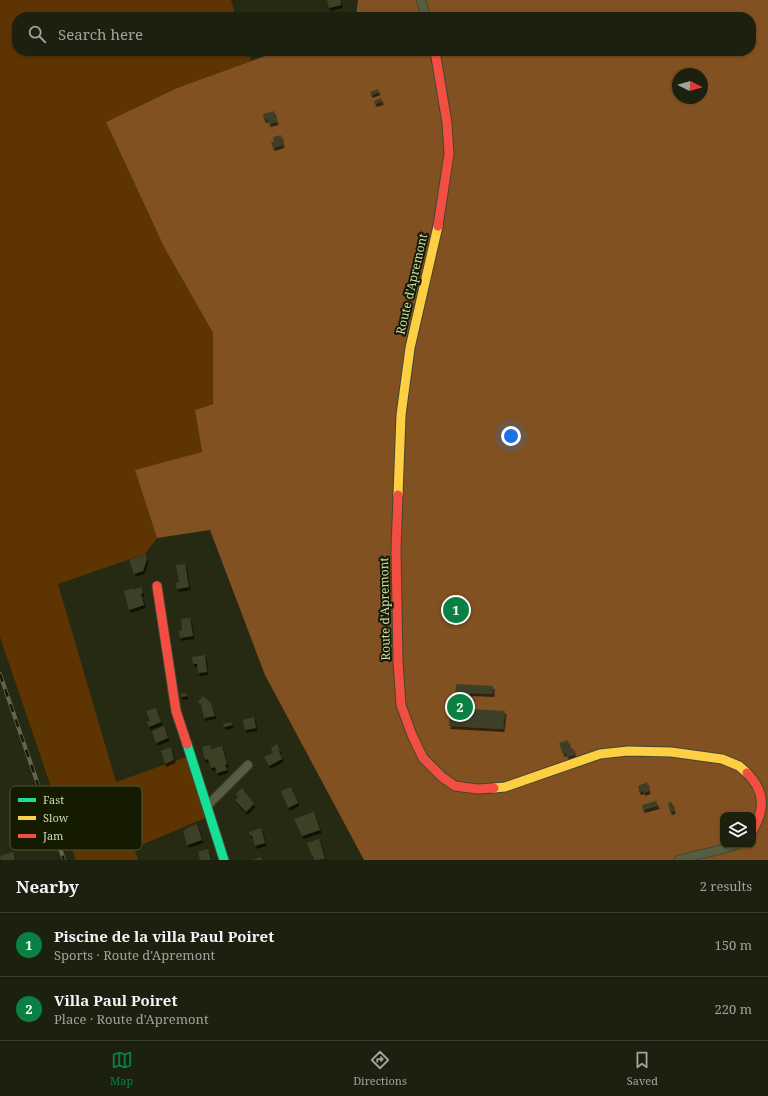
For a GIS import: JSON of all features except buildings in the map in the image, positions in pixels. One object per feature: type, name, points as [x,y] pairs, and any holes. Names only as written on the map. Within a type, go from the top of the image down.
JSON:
[{"type":"street","points":[[421,0],[425,12]]},
{"type":"street","name":"Route d'Apremont","points":[[436,56],[447,123],[449,154],[440,218],[410,348],[401,415],[396,550],[398,661],[401,705],[412,736],[423,758],[442,777],[455,786],[477,789],[505,787],[600,754],[616,752],[664,752],[702,755],[731,762],[747,772],[759,788],[761,801],[760,817],[756,824]]},
{"type":"street","points":[[157,586],[176,711],[224,860]]},
{"type":"street","points":[[207,806],[248,765]]},
{"type":"street","points":[[678,860],[728,848]]},
{"type":"shaded area","points":[[0,0],[231,0],[235,12],[12,12],[12,56],[250,56],[251,61],[177,88],[106,122],[164,247],[213,333],[213,404],[195,410],[202,452],[136,471],[157,538],[145,554],[58,584],[116,782],[186,757],[205,818],[142,845],[142,786],[51,786],[0,637]]},
{"type":"shaded area","points":[[358,0],[768,0],[768,860],[364,860],[265,675],[210,530],[157,538],[135,470],[202,452],[195,410],[213,404],[213,333],[164,247],[106,122],[177,88],[265,56],[756,56],[756,12],[357,12]]},
{"type":"shaded area","points":[[450,598],[465,600],[463,621],[447,620]]},
{"type":"shaded area","points":[[73,850],[135,850],[138,860],[76,860]]},
{"type":"railway","points":[[0,674],[39,786]]},
{"type":"railway","points":[[61,850],[64,860]]},
{"type":"traffic: fast","points":[[187,744],[224,860]]},
{"type":"traffic: slow","points":[[398,495],[401,415],[410,348],[438,226]]},
{"type":"traffic: slow","points":[[494,788],[505,787],[600,754],[628,751],[671,752],[722,759],[739,766],[747,773]]},
{"type":"traffic: jam","points":[[436,56],[447,123],[449,154],[438,226]]},
{"type":"traffic: jam","points":[[398,495],[396,550],[398,661],[401,705],[412,735],[423,758],[442,777],[455,786],[477,789],[494,788]]},
{"type":"traffic: jam","points":[[157,586],[176,711],[187,744]]},
{"type":"traffic: jam","points":[[747,773],[753,780],[760,793],[760,815],[756,824]]},
{"type":"place","name":"Piscine de la villa Paul Poiret","points":[[456,610]]},
{"type":"place","name":"Villa Paul Poiret","points":[[460,707]]}]
